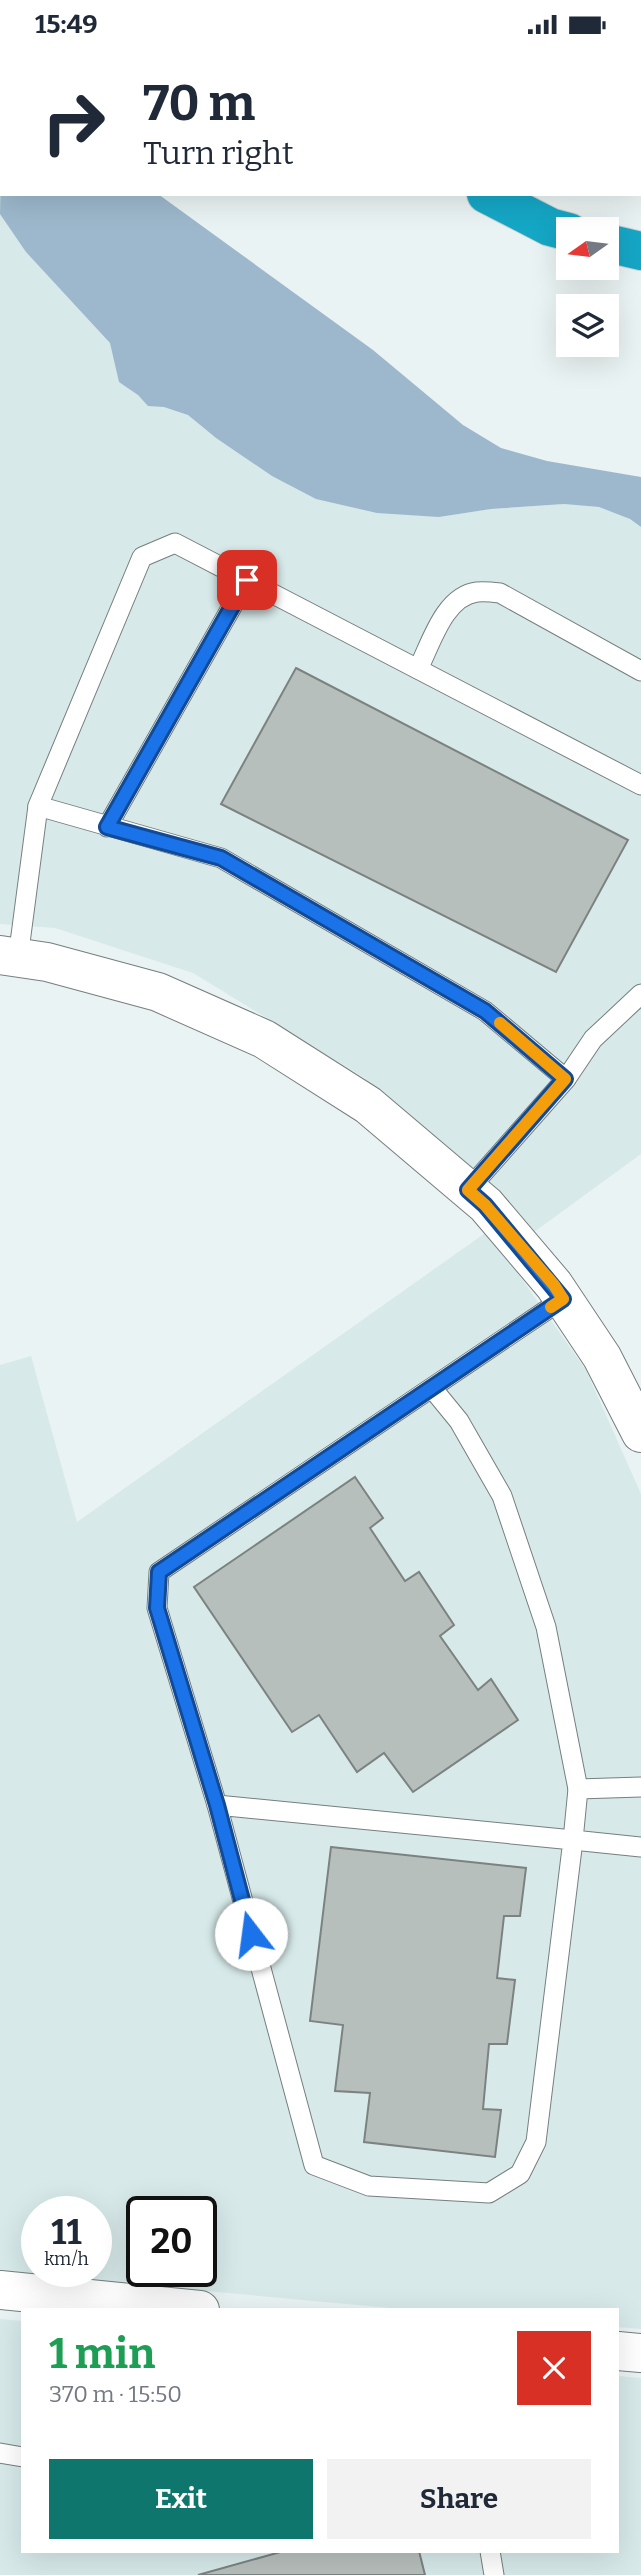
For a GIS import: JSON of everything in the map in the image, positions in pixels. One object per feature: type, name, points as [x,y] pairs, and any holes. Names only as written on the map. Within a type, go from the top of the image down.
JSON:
[{"type":"highway","points":[[490,196],[556,229]]},
{"type":"highway","points":[[620,246],[641,251]]},
{"type":"street","points":[[9,957],[47,962],[158,992],[264,1039],[368,1105],[485,1205],[563,1299],[602,1357],[641,1433]]},
{"type":"street","points":[[0,2290],[180,2308]]},
{"type":"street","points":[[619,2351],[641,2353]]},
{"type":"lane","points":[[9,957],[38,806],[142,557],[175,543],[641,785]]},
{"type":"lane","points":[[107,827],[247,580]]},
{"type":"lane","points":[[418,669],[445,615],[459,598],[476,592],[500,593],[641,671]]},
{"type":"lane","points":[[38,806],[221,858],[485,1011],[565,1079]]},
{"type":"lane","points":[[468,1190],[565,1079],[593,1039],[641,994]]},
{"type":"lane","points":[[432,1388],[459,1421],[502,1496],[546,1627],[578,1789],[536,2142],[520,2174],[489,2193],[369,2186],[314,2165],[217,1805],[157,1608],[159,1572],[563,1299]]},
{"type":"lane","points":[[578,1789],[641,1787]]},
{"type":"lane","points":[[217,1805],[641,1847]]},
{"type":"lane","points":[[0,2453],[21,2457]]},
{"type":"lane","points":[[490,2553],[494,2575]]},
{"type":"shaded area","points":[[0,196],[3,196],[110,343],[216,438],[272,476],[439,517],[491,509],[564,504],[599,507],[630,519],[641,527],[641,1154],[530,1235],[363,1077],[193,973],[55,928],[0,924]]},
{"type":"shaded area","points":[[488,1231],[586,1370],[641,1494],[641,2329],[619,2327],[619,2308],[390,2308],[163,2287],[217,2287],[217,2196],[126,2196],[126,2284],[112,2282],[112,2196],[21,2196],[21,2274],[0,2272],[0,1365],[31,1356],[77,1522]]},
{"type":"shaded area","points":[[0,2319],[21,2321],[21,2553],[619,2553],[619,2376],[641,2378],[641,2575],[0,2575]]},
{"type":"water","points":[[0,196],[161,196],[373,350],[463,425],[501,448],[547,461],[641,477],[641,527],[630,519],[599,507],[564,504],[491,509],[439,517],[377,513],[316,499],[272,476],[216,438],[188,415],[164,407],[148,406],[119,382],[110,343],[26,252],[0,214]]},
{"type":"building","points":[[296,668],[628,840],[556,972],[221,804]]},
{"type":"building","points":[[355,1477],[383,1518],[370,1528],[405,1581],[419,1572],[454,1625],[440,1636],[478,1690],[491,1679],[518,1720],[413,1792],[384,1753],[357,1772],[319,1715],[292,1732],[194,1587]]},
{"type":"building","points":[[331,1847],[526,1868],[520,1916],[504,1916],[497,1978],[515,1980],[507,2044],[489,2044],[483,2109],[501,2110],[495,2157],[364,2142],[370,2093],[335,2091],[343,2025],[310,2021]]},
{"type":"building","points":[[277,2553],[420,2553],[425,2575],[198,2575]]},
{"type":"slow traffic","points":[[500,1023],[565,1079],[468,1190],[485,1205],[554,1285],[563,1299],[551,1307]]},
{"type":"route","points":[[247,580],[107,827],[221,858],[485,1011],[565,1079],[468,1190],[485,1205],[563,1299],[159,1572],[157,1608],[217,1805],[251,1934]]}]
